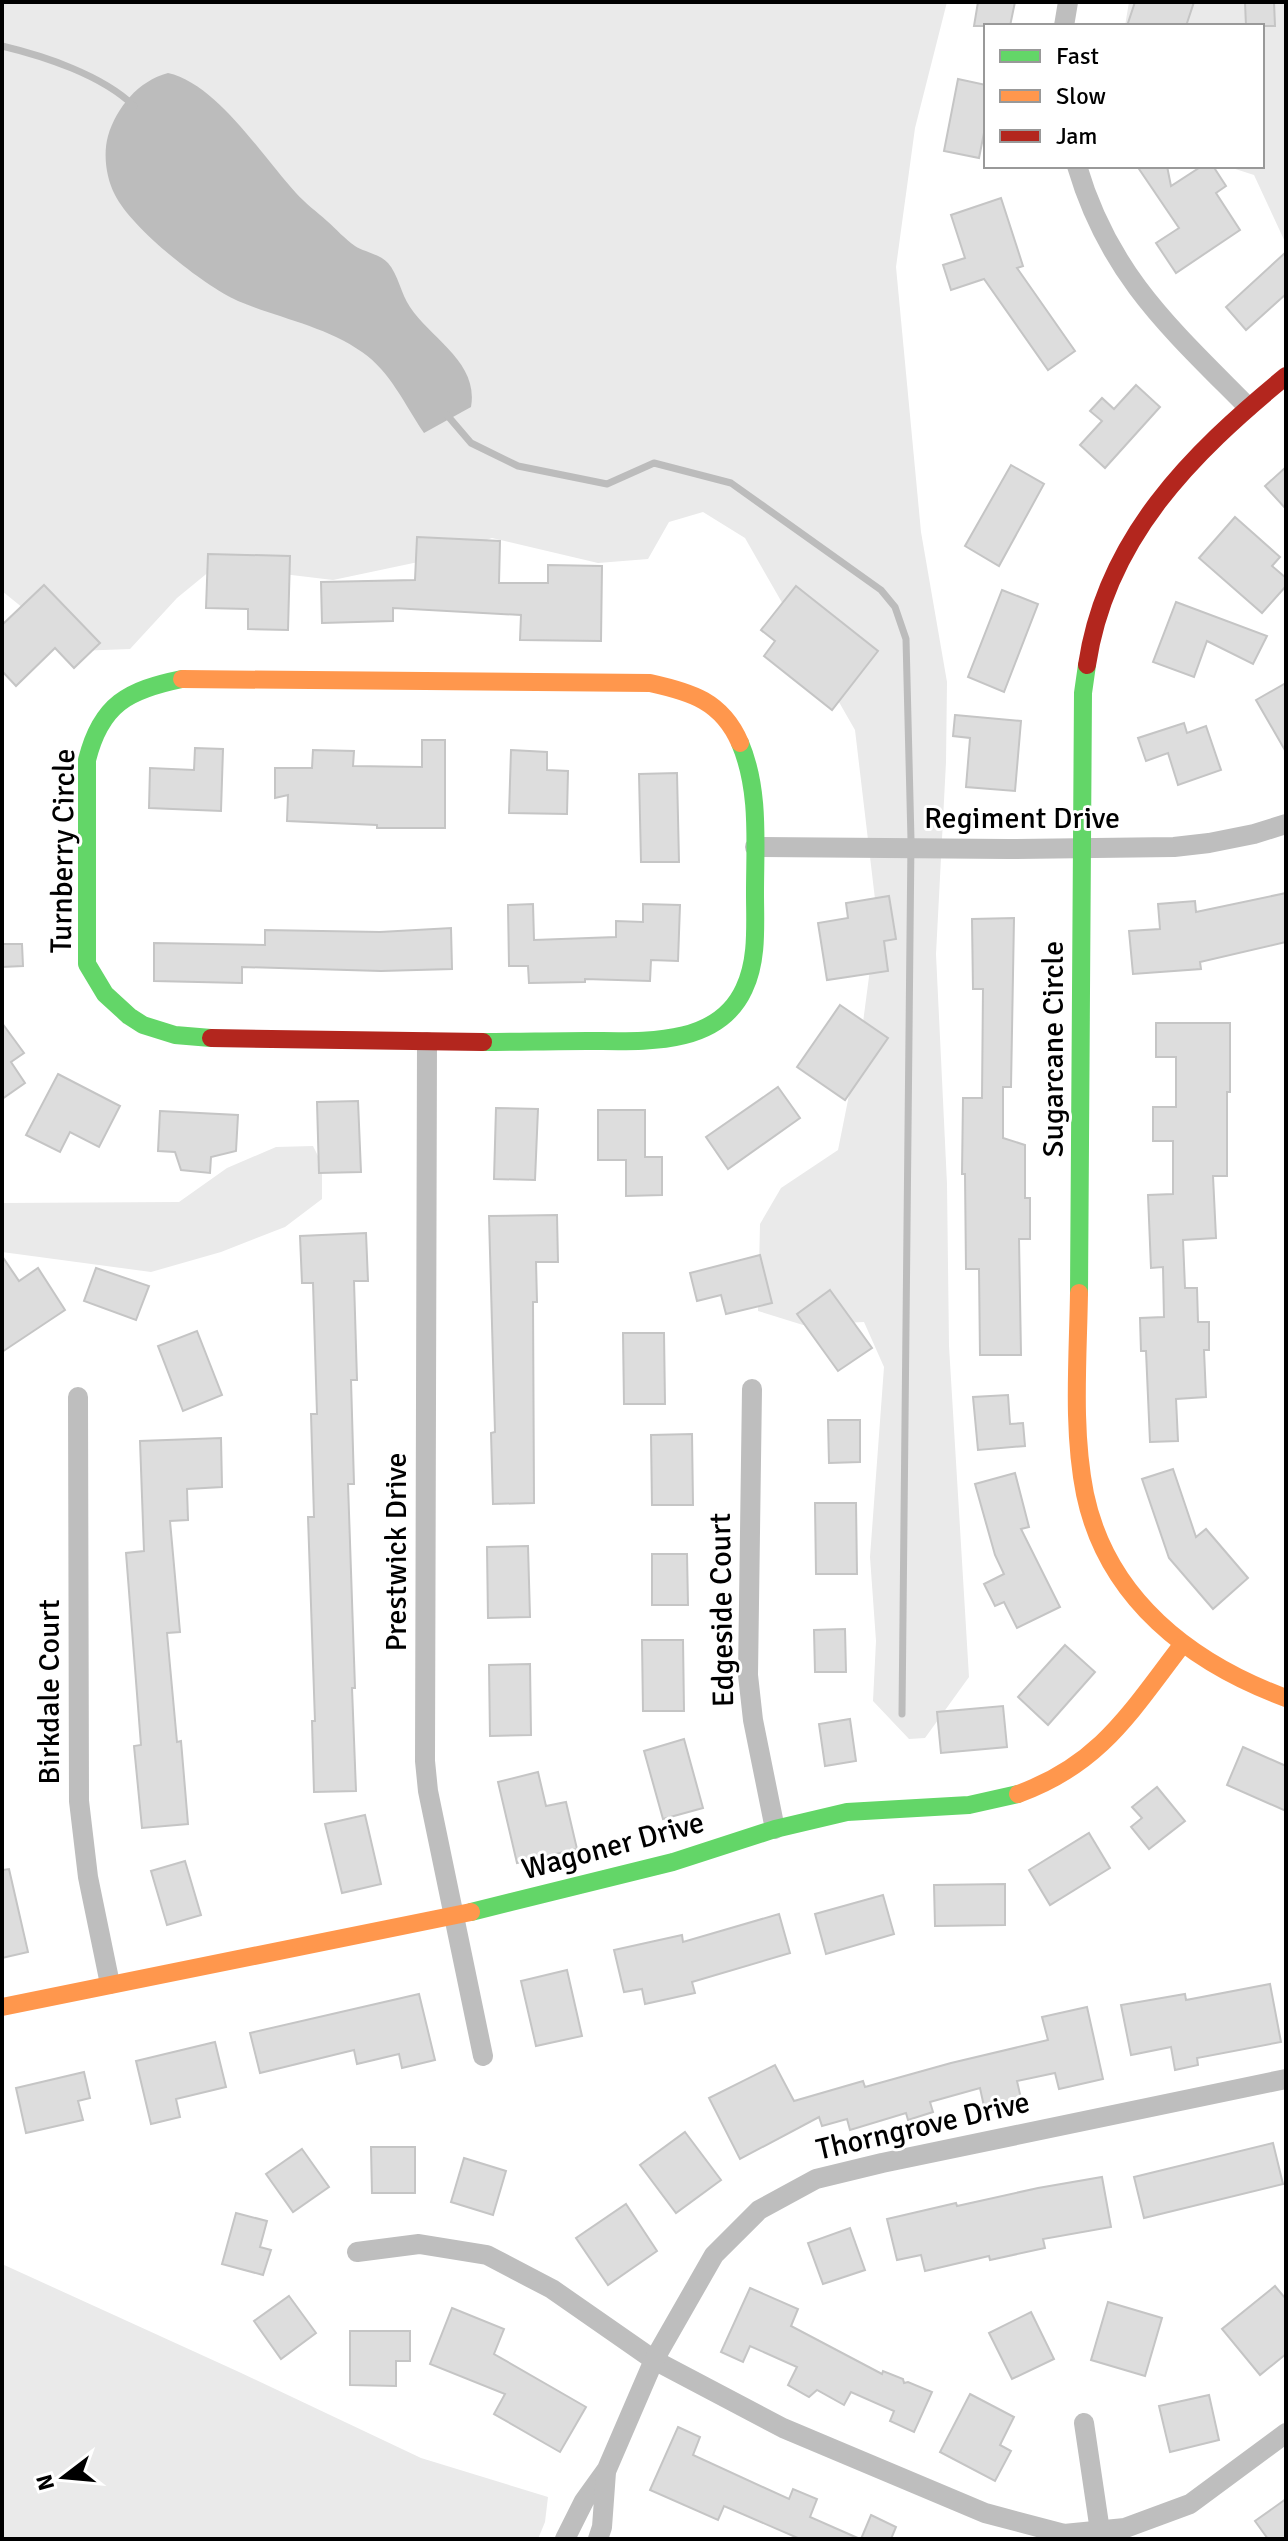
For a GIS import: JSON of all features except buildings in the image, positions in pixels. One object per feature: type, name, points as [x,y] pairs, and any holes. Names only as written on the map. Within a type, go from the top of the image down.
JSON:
[{"type":"street","points":[[1064,24],[1068,2]]},
{"type":"street","points":[[1078,168],[1096,218],[1133,284],[1162,320],[1248,407]]},
{"type":"street","name":"Sugarcane Circle","points":[[1286,376],[1221,431],[1141,522],[1106,590],[1089,648],[1083,693],[1078,1386],[1082,1478],[1098,1537],[1111,1564],[1158,1624],[1182,1645],[1232,1678],[1286,1698]]},
{"type":"street","name":"Turnberry Circle","points":[[182,679],[666,685],[680,689],[707,702],[729,723],[745,749],[753,779],[755,847],[753,960],[750,975],[737,1002],[715,1023],[688,1035],[655,1041],[427,1042],[178,1036],[149,1028],[123,1013],[93,978],[87,964],[87,760],[95,731],[113,706],[138,689],[182,679]]},
{"type":"street","name":"Regiment Drive","points":[[755,847],[1174,847],[1254,834],[1286,824]]},
{"type":"street","name":"Prestwick Drive","points":[[427,1042],[425,1761],[428,1791],[483,2056]]},
{"type":"street","name":"Edgeside Court","points":[[752,1389],[748,1675],[753,1720],[775,1829]]},
{"type":"street","name":"Birkdale Court","points":[[78,1397],[79,1801],[88,1877],[110,1984]]},
{"type":"street","name":"Wagoner Drive","points":[[2,2007],[453,1916],[673,1862],[775,1829],[847,1812],[969,1805],[1014,1795],[1042,1785],[1094,1752],[1115,1731],[1182,1645]]},
{"type":"street","name":"Thorngrove Drive","points":[[565,2539],[584,2501],[607,2469],[654,2360],[714,2255],[759,2210],[816,2179],[1286,2079]]},
{"type":"street","points":[[357,2252],[419,2244],[487,2255],[552,2289],[654,2360],[783,2428],[985,2513],[1064,2534],[1125,2528],[1190,2504],[1286,2433]]},
{"type":"street","points":[[1084,2423],[1100,2531]]},
{"type":"street","name":"Thorngrove Drive","points":[[598,2539],[602,2527],[607,2469]]},
{"type":"shaded area","points":[[2,2],[947,2],[915,128],[896,267],[921,532],[947,682],[936,954],[947,1184],[949,1346],[969,1677],[925,1738],[909,1739],[873,1701],[876,1641],[870,1557],[884,1367],[864,1322],[803,1325],[758,1311],[760,1224],[781,1188],[838,1150],[862,1030],[877,916],[855,730],[745,538],[703,512],[669,522],[648,559],[598,563],[492,538],[423,561],[333,580],[216,566],[177,598],[130,649],[76,651],[2,591]]},
{"type":"shaded area","points":[[1129,2],[1286,2],[1286,244],[1254,175],[1232,168],[1264,168],[1264,24],[1125,24]]},
{"type":"shaded area","points":[[168,73],[204,91],[238,123],[303,200],[355,246],[388,263],[410,307],[461,364],[472,391],[471,407],[424,433],[389,379],[362,352],[333,335],[223,293],[170,255],[136,224],[109,181],[106,143],[117,115],[130,97],[147,82]]},
{"type":"shaded area","points":[[313,1146],[322,1164],[322,1199],[285,1227],[221,1252],[151,1272],[2,1252],[2,1203],[179,1202],[227,1168],[276,1147]]},
{"type":"shaded area","points":[[2,2264],[421,2458],[548,2497],[545,2522],[538,2539],[2,2539]]},
{"type":"waterway","points":[[2,46],[54,61],[89,76],[134,106]]},
{"type":"waterway","points":[[447,415],[471,443],[518,466],[607,484],[654,463],[731,483],[881,590],[895,607],[906,639],[911,840],[902,1714]]},
{"type":"traffic: fast","points":[[1079,1293],[1083,693],[1087,665]]},
{"type":"traffic: fast","points":[[182,679],[146,688],[120,703],[100,725],[93,741],[87,760],[87,964],[105,994],[143,1025],[175,1035],[211,1038]]},
{"type":"traffic: fast","points":[[483,1042],[631,1041],[676,1037],[716,1022],[732,1008],[748,978],[754,954],[755,930],[754,798],[740,743]]},
{"type":"traffic: fast","points":[[471,1912],[673,1862],[775,1829],[847,1812],[969,1805],[1018,1794]]},
{"type":"traffic: slow","points":[[182,679],[650,683],[679,690],[704,701],[724,717],[740,743]]},
{"type":"traffic: slow","points":[[1079,1293],[1077,1394],[1081,1469],[1096,1531],[1112,1565],[1133,1595],[1186,1646],[1218,1666],[1286,1698]]},
{"type":"traffic: slow","points":[[1018,1794],[1047,1782],[1093,1751],[1130,1713],[1182,1645]]},
{"type":"traffic: slow","points":[[2,2007],[471,1912]]},
{"type":"traffic: jam","points":[[1087,665],[1097,619],[1113,577],[1133,538],[1186,468],[1286,376]]},
{"type":"traffic: jam","points":[[211,1038],[483,1042]]}]
